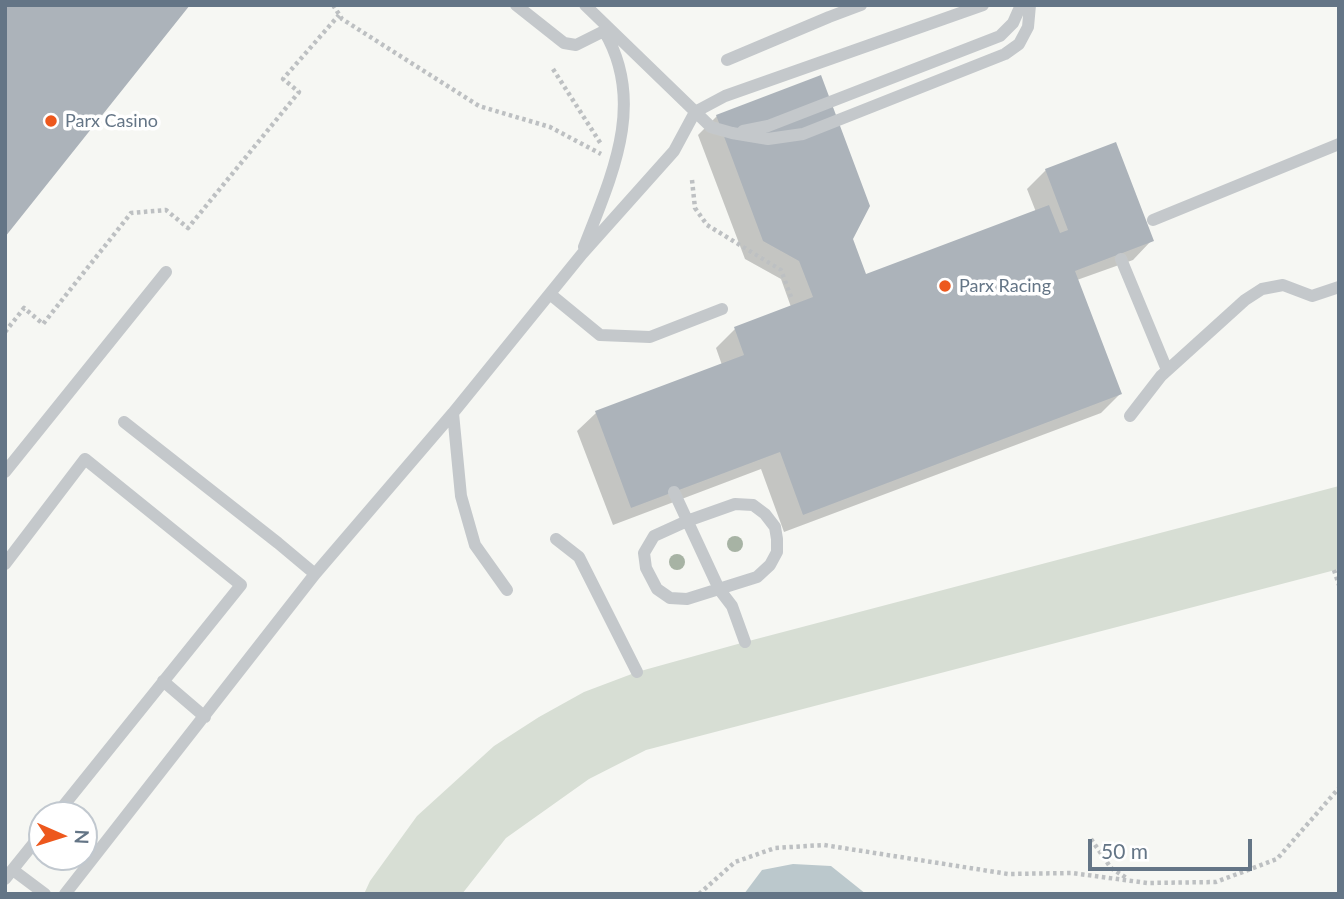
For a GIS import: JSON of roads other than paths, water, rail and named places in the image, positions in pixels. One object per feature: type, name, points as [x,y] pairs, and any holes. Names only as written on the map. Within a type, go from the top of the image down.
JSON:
[{"type":"lane","points":[[516,5],[564,43],[576,46],[604,31]]},
{"type":"lane","points":[[727,60],[861,5]]},
{"type":"lane","points":[[65,894],[316,574],[453,413],[582,254],[674,151],[695,112],[725,96],[983,5]]},
{"type":"lane","points":[[732,133],[768,126],[1000,36],[1013,23],[1021,5]]},
{"type":"lane","points":[[587,7],[711,127],[768,139],[803,134],[1005,54],[1019,44],[1028,27],[1030,5]]},
{"type":"lane","points":[[582,254],[614,171],[622,139],[625,105],[621,68],[614,48],[587,7]]},
{"type":"lane","points":[[1153,220],[1339,144]]},
{"type":"lane","points":[[1121,259],[1167,370]]},
{"type":"lane","points":[[5,472],[166,272]]},
{"type":"lane","points":[[1130,416],[1167,370],[1245,300],[1262,289],[1283,285],[1312,296],[1339,287]]},
{"type":"lane","points":[[550,294],[600,335],[650,337],[722,309]]},
{"type":"lane","points":[[453,413],[461,496],[475,545],[507,590]]},
{"type":"lane","points":[[124,422],[316,574]]},
{"type":"lane","points":[[5,564],[86,459],[241,585],[67,801]]},
{"type":"lane","points":[[674,492],[719,589],[732,606],[745,642]]},
{"type":"lane","points":[[735,504],[752,505],[765,514],[775,527],[776,552],[770,565],[757,577],[687,599],[670,598],[657,589],[646,568],[644,553],[654,536],[687,521],[735,504]]},
{"type":"lane","points":[[556,539],[579,557],[637,672]]},
{"type":"lane","points":[[163,681],[205,717]]},
{"type":"lane","points":[[28,851],[9,875],[45,894]]},
{"type":"place","name":"Parx Casino","points":[[51,121]]},
{"type":"place","name":"Parx Racing","points":[[945,286]]}]
